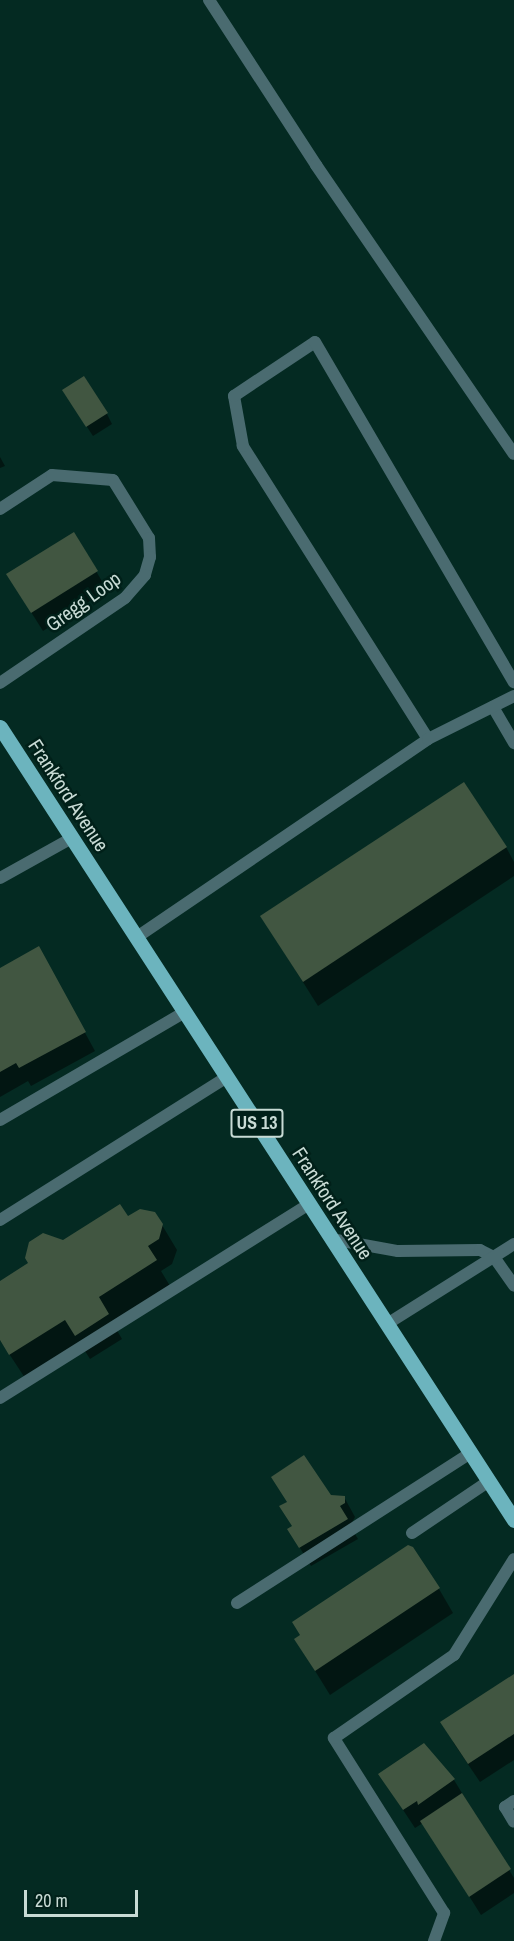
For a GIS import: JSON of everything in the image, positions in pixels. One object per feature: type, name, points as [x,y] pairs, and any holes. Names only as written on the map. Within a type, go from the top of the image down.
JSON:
[{"type":"main road","name":"Frankford Avenue","points":[[0,727],[514,1520]]},
{"type":"street","points":[[209,0],[316,165],[514,454]]},
{"type":"street","points":[[428,739],[243,446],[234,396],[315,342],[514,681]]},
{"type":"street","name":"Gregg Loop","points":[[0,509],[52,475],[113,480],[149,538],[150,557],[145,575],[125,598],[0,683]]},
{"type":"street","points":[[137,938],[428,739],[514,696]]},
{"type":"street","points":[[493,707],[514,743]]},
{"type":"street","points":[[0,878],[72,838]]},
{"type":"street","points":[[0,1120],[185,1012]]},
{"type":"street","points":[[0,1220],[227,1077]]},
{"type":"street","points":[[0,1398],[309,1204]]},
{"type":"street","points":[[332,1239],[398,1251],[480,1250],[494,1257],[514,1286]]},
{"type":"street","points":[[387,1324],[514,1244]]},
{"type":"street","points":[[237,1603],[471,1453]]},
{"type":"street","points":[[412,1533],[489,1481]]},
{"type":"street","points":[[434,1941],[444,1913],[334,1738],[454,1654],[514,1559]]},
{"type":"street","points":[[509,1804],[514,1822]]},
{"type":"building","points":[[84,376],[108,413],[86,427],[62,390]]},
{"type":"building","points":[[74,532],[98,571],[31,613],[6,574]]},
{"type":"building","points":[[464,782],[507,847],[303,982],[260,916]]},
{"type":"building","points":[[39,946],[86,1032],[19,1068],[16,1063],[0,1072],[0,968]]},
{"type":"building","points":[[120,1204],[128,1216],[140,1209],[155,1212],[163,1224],[159,1239],[148,1246],[157,1260],[99,1297],[109,1314],[75,1336],[65,1320],[9,1355],[0,1340],[0,1281],[28,1263],[25,1258],[29,1242],[43,1233],[63,1240]]},
{"type":"building","points":[[304,1455],[331,1495],[345,1496],[345,1503],[340,1506],[348,1519],[299,1548],[287,1529],[292,1526],[279,1506],[287,1502],[271,1477]]},
{"type":"building","points":[[408,1545],[413,1547],[440,1588],[315,1671],[294,1639],[300,1635],[292,1622]]},
{"type":"building","points":[[514,1674],[514,1734],[468,1764],[440,1722]]},
{"type":"building","points":[[424,1743],[455,1779],[418,1805],[417,1801],[403,1810],[378,1774]]},
{"type":"building","points":[[462,1793],[511,1869],[469,1897],[420,1821]]}]
